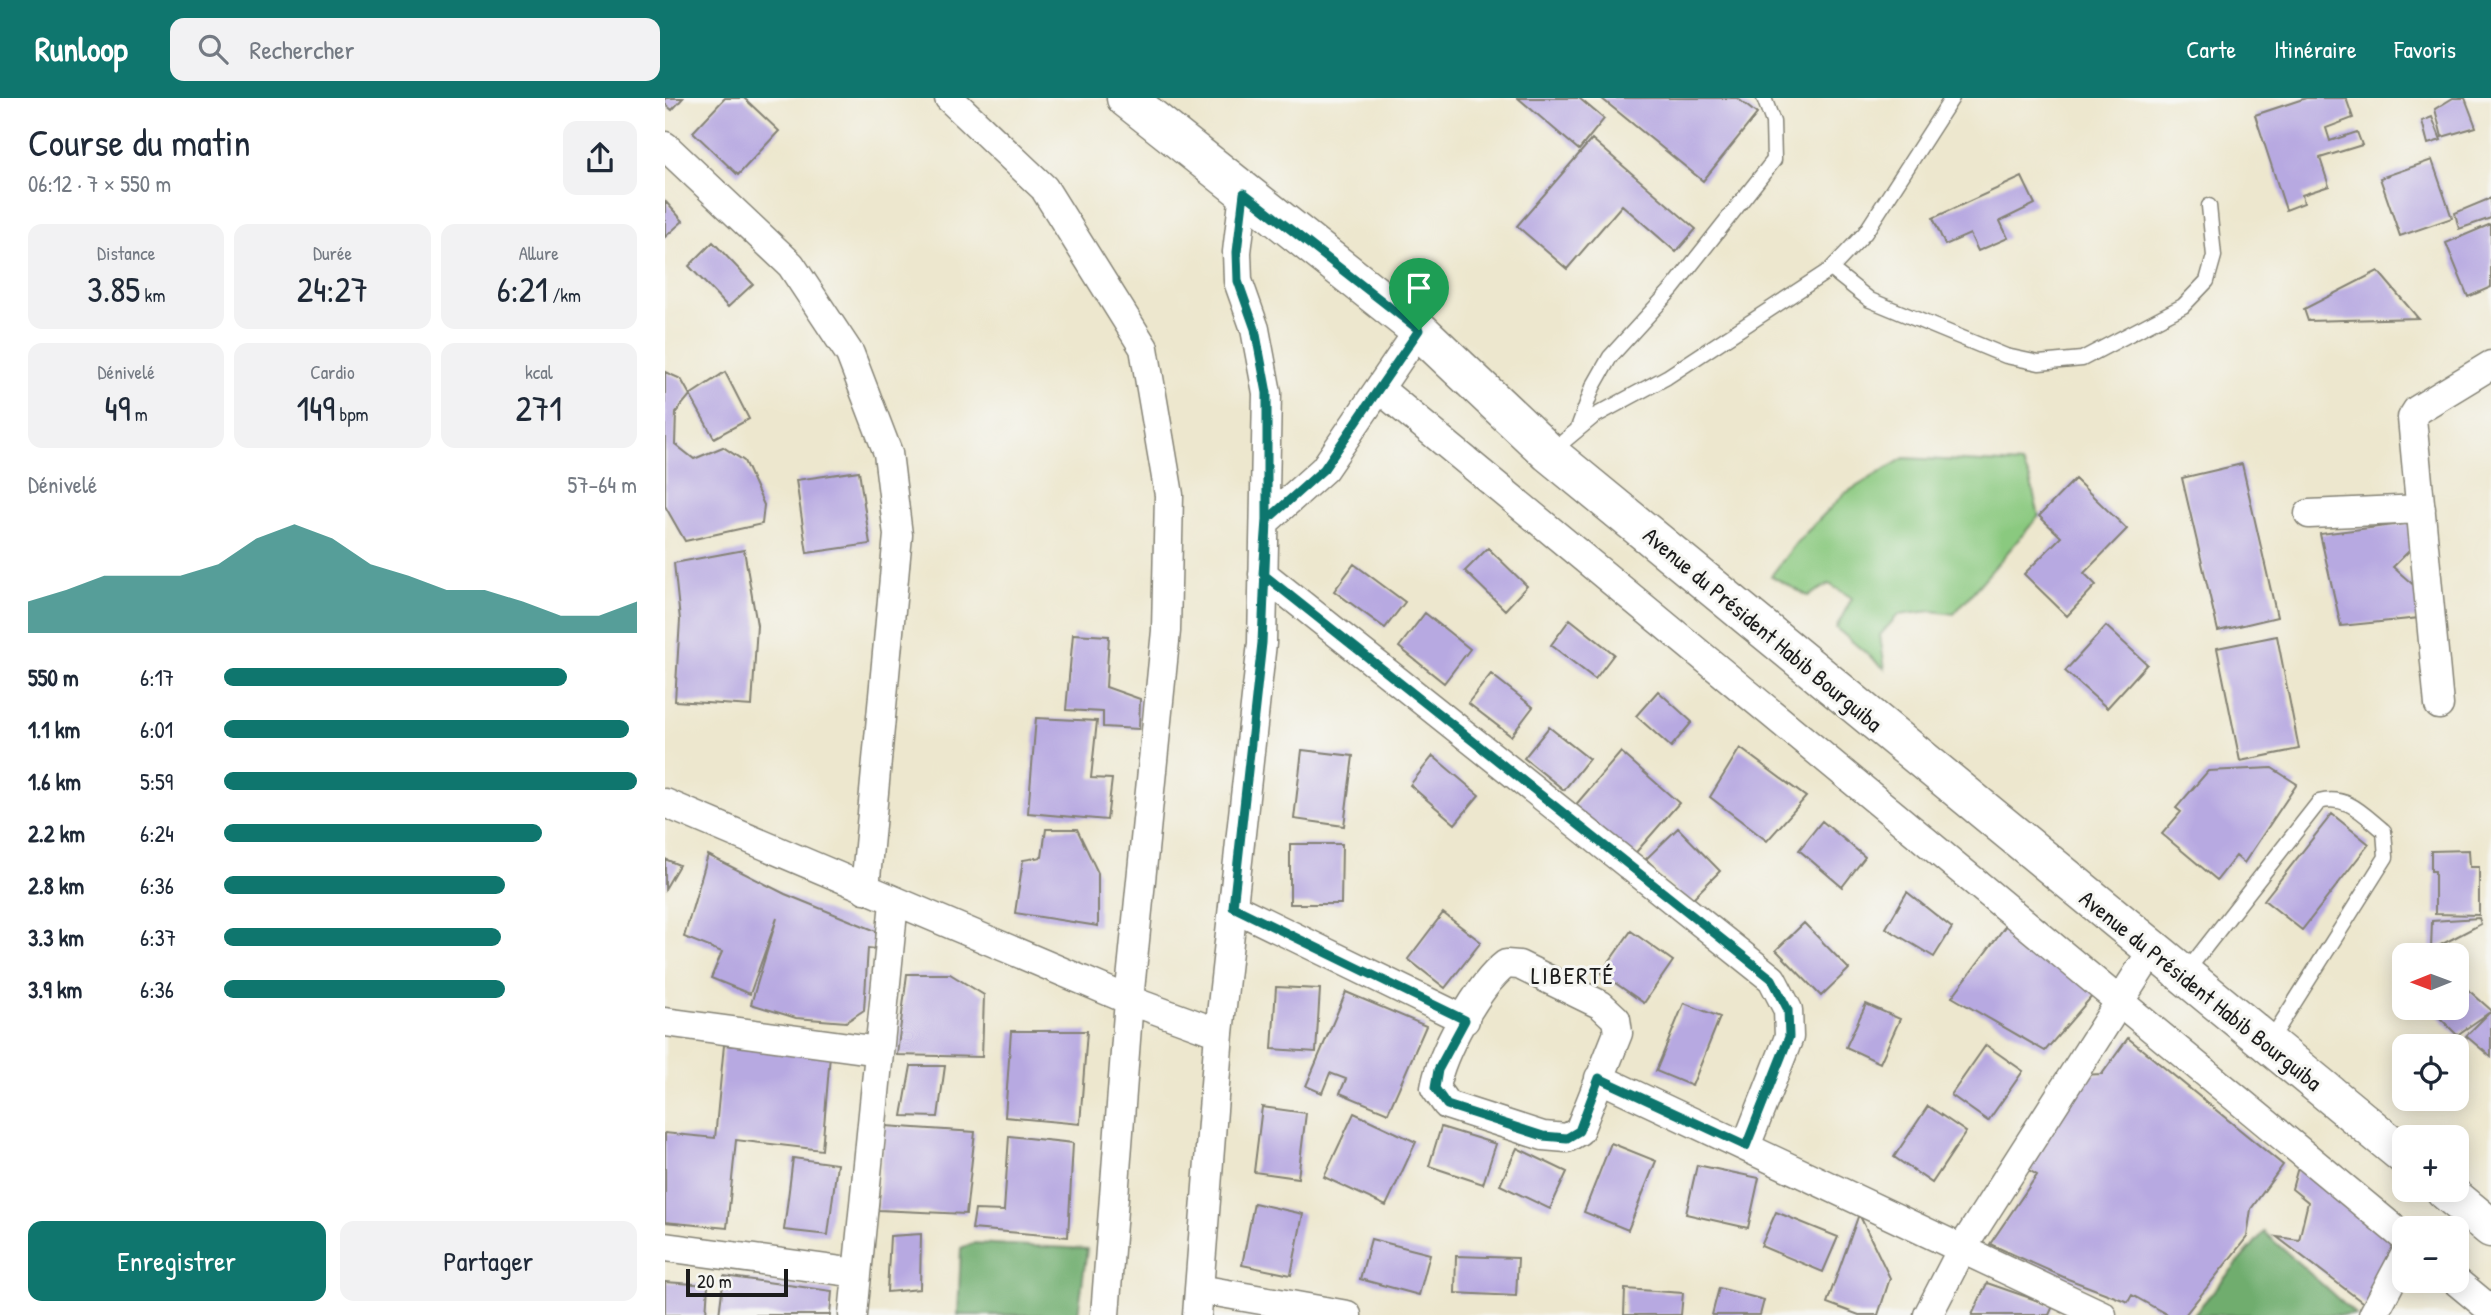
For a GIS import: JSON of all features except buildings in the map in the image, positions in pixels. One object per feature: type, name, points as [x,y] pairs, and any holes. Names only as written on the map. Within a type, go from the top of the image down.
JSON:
[{"type":"main road","name":"Avenue du Président Habib Bourguiba","points":[[1126,98],[1564,441],[2152,951],[2392,1145]]},
{"type":"main road","points":[[2460,1202],[2491,1228]]},
{"type":"street","points":[[949,98],[1044,188],[1145,348],[1169,495],[1166,631],[1129,1000],[1105,1315]]},
{"type":"street","points":[[665,146],[791,265],[850,354],[888,453],[898,535],[865,889]]},
{"type":"street","points":[[1244,193],[1237,252],[1238,281],[1255,329],[1267,393],[1267,520],[1262,643],[1219,1033],[1198,1302],[1347,1315]]},
{"type":"street","points":[[1267,520],[1324,469],[1381,390],[1419,330]]},
{"type":"street","points":[[2439,705],[2411,418],[2417,410],[2491,365]]},
{"type":"street","points":[[1381,390],[2392,1227]]},
{"type":"street","points":[[2309,514],[2421,509]]},
{"type":"street","points":[[1263,574],[1772,979],[1788,1010],[1789,1037],[1746,1146]]},
{"type":"street","points":[[665,803],[1129,1000],[1219,1033]]},
{"type":"street","points":[[853,1315],[894,902]]},
{"type":"street","points":[[1233,907],[1465,1020]]},
{"type":"street","points":[[1928,1315],[1963,1247],[2152,951]]},
{"type":"street","points":[[1506,964],[1519,965],[1601,1005],[1616,1019],[1618,1033],[1599,1078],[1579,1131],[1567,1138],[1543,1136],[1447,1105],[1435,1088],[1438,1070],[1465,1020],[1492,974],[1506,964]]},
{"type":"street","points":[[665,1022],[880,1051]]},
{"type":"street","points":[[1599,1078],[1963,1247],[2102,1315]]},
{"type":"street","points":[[665,1247],[857,1273]]},
{"type":"street","points":[[2373,1315],[2392,1279]]},
{"type":"street","points":[[2469,1292],[2491,1310]]},
{"type":"lane","points":[[1564,441],[1610,357],[1673,288],[1774,160],[1773,122],[1763,98]]},
{"type":"lane","points":[[1564,441],[1593,417],[1667,377],[1831,269],[1865,233],[1952,98]]},
{"type":"lane","points":[[1831,269],[1870,300],[2006,356],[2039,363],[2083,359],[2183,306],[2207,281],[2214,256],[2209,206]]},
{"type":"lane","points":[[2183,976],[2319,803],[2332,798],[2345,800],[2355,807],[2384,831],[2386,857],[2268,1044]]},
{"type":"green space","points":[[1904,458],[2022,464],[2030,479],[2039,516],[1954,614],[1932,611],[1898,615],[1880,635],[1885,669],[1836,628],[1852,598],[1829,584],[1808,596],[1771,576],[1797,542],[1844,494]]},
{"type":"green space","points":[[2264,1232],[2356,1315],[2193,1315]]},
{"type":"green space","points":[[973,1243],[1087,1249],[1078,1315],[958,1315],[961,1248]]},
{"type":"district","name":"LIBERTÉ","points":[[1573,975]]},
{"type":"route","points":[[1419,330],[1244,193],[1237,252],[1238,281],[1255,329],[1267,393],[1267,520],[1263,574],[1772,979],[1788,1010],[1789,1037],[1746,1146],[1599,1078],[1579,1131],[1567,1138],[1543,1136],[1447,1105],[1435,1088],[1438,1070],[1465,1020],[1233,907],[1262,643],[1263,574],[1267,520],[1324,469],[1381,390],[1419,330]]}]
